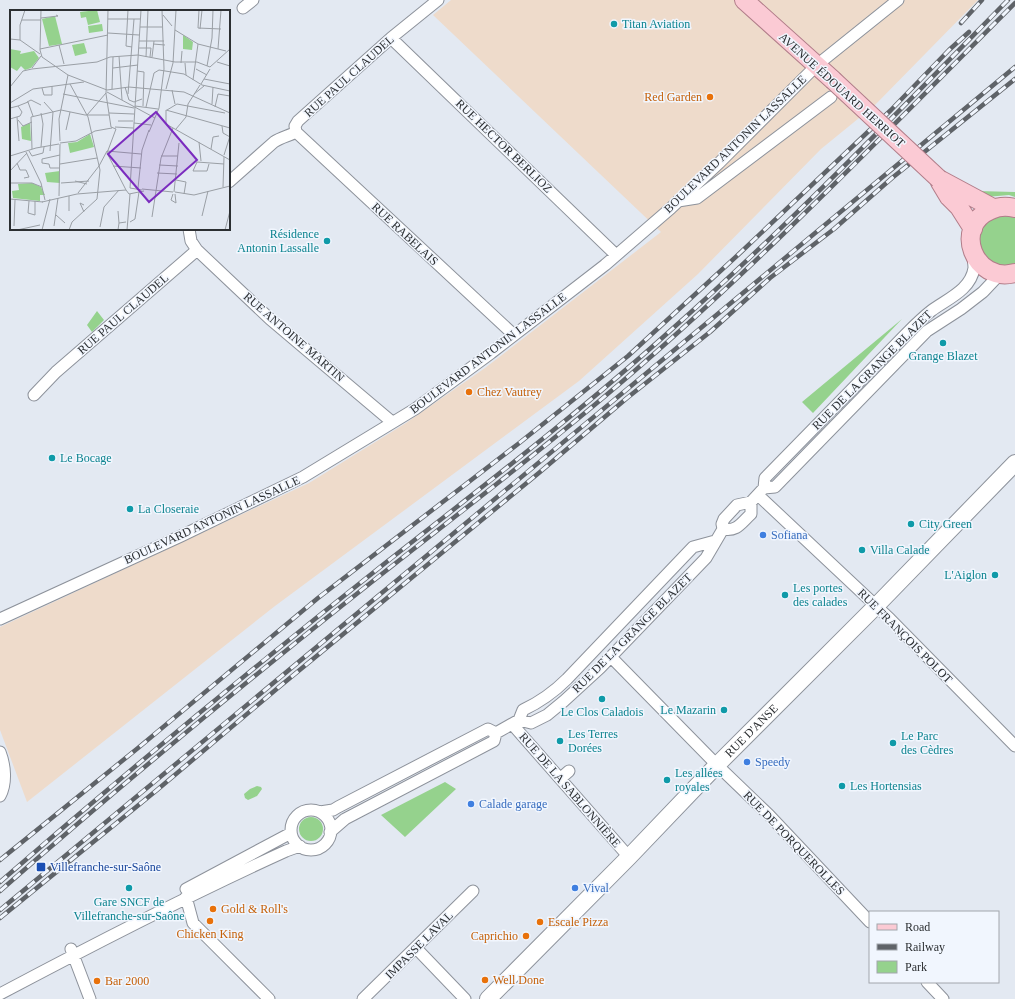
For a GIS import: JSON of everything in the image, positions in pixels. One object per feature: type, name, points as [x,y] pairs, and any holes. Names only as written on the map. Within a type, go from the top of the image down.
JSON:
[{"type":"main road","name":"AVENUE ÉDOUARD HERRIOT","points":[[744,0],[817,65],[832,89],[939,179],[993,208]]},
{"type":"main road","name":"AVENUE ÉDOUARD HERRIOT","points":[[939,179],[950,197],[959,207],[973,228]]},
{"type":"main road","points":[[1009,274],[985,268],[972,252],[970,242],[973,228],[981,216],[993,208],[1003,206],[1015,208]]},
{"type":"main road","name":"RUE D'ANSE","points":[[488,999],[1015,463]]},
{"type":"street","points":[[243,8],[253,0]]},
{"type":"street","name":"RUE PAUL CLAUDEL","points":[[296,132],[295,126],[298,121],[391,38],[438,0]]},
{"type":"street","name":"BOULEVARD ANTONIN LASSALLE","points":[[0,619],[181,536],[303,477],[415,409],[491,354],[616,255],[678,201],[730,152],[817,65],[898,0]]},
{"type":"street","name":"RUE HECTOR BERLIOZ","points":[[391,38],[616,255]]},
{"type":"street","points":[[678,201],[697,198],[832,89]]},
{"type":"street","points":[[230,181],[274,142],[282,137],[290,136],[296,132]]},
{"type":"street","name":"RUE RABELAIS","points":[[296,132],[514,335]]},
{"type":"street","points":[[189,230],[191,241],[197,250]]},
{"type":"street","name":"RUE PAUL CLAUDEL","points":[[34,396],[56,372],[197,250]]},
{"type":"street","name":"RUE ANTOINE MARTIN","points":[[197,250],[270,319],[392,422]]},
{"type":"street","name":"RUE DE LA GRANGE BLAZET","points":[[723,530],[731,531],[738,527],[751,514],[765,478],[906,334],[928,313],[957,294],[967,284],[974,268],[972,252]]},
{"type":"street","name":"RUE DE LA GRANGE BLAZET","points":[[515,722],[531,723],[547,715],[579,688],[611,657],[706,558],[723,530],[722,524],[724,519],[737,505],[775,487],[927,331],[961,309],[1009,274]]},
{"type":"street","name":"RUE FRANÇOIS POLOT","points":[[758,495],[876,606],[1015,746]]},
{"type":"street","name":"RUE DE LA GRANGE BLAZET","points":[[330,832],[345,819],[486,746],[494,740],[496,732],[515,722],[523,710],[554,692],[693,547],[715,541]]},
{"type":"street","name":"RUE DE PORQUEROLLES","points":[[611,657],[717,765],[769,815],[869,921]]},
{"type":"street","name":"RUE DE LA SABLONNIÈRE","points":[[515,722],[560,778],[629,857]]},
{"type":"street","name":"RUE DE LA GRANGE BLAZET","points":[[320,812],[332,810],[488,729],[496,732]]},
{"type":"street","points":[[0,752],[3,761],[4,788],[0,796]]},
{"type":"street","points":[[560,778],[569,771]]},
{"type":"street","points":[[309,810],[320,812],[329,822],[330,832],[326,842],[318,848],[309,849],[300,846],[294,840],[291,833],[292,822],[299,814],[309,810]]},
{"type":"street","points":[[0,994],[72,952],[291,833]]},
{"type":"street","points":[[0,987],[186,897],[300,846]]},
{"type":"street","name":"IMPASSE LAVAL","points":[[363,999],[474,890]]},
{"type":"street","points":[[186,897],[193,923],[270,999]]},
{"type":"street","points":[[416,948],[465,999]]},
{"type":"street","points":[[72,952],[90,999]]},
{"type":"street","points":[[928,983],[943,999]]},
{"type":"shaded area","points":[[451,0],[978,0],[875,105],[821,149],[698,274],[579,381],[275,606],[27,802],[0,730],[0,627],[309,483],[406,423],[485,368],[661,232],[433,15]]},
{"type":"green space","points":[[977,191],[1015,192],[1015,197],[1009,195],[986,197]]},
{"type":"green space","points":[[1006,215],[1015,218],[1015,263],[1004,265],[994,263],[987,258],[979,241],[980,232],[985,224],[995,216]]},
{"type":"green space","points":[[97,311],[104,320],[92,332],[87,325]]},
{"type":"green space","points":[[902,319],[813,413],[802,402]]},
{"type":"green space","points":[[445,782],[456,789],[405,837],[381,815]]},
{"type":"green space","points":[[257,786],[261,787],[262,789],[257,796],[248,800],[245,798],[244,794]]},
{"type":"green space","points":[[311,817],[319,821],[323,829],[319,837],[311,841],[303,837],[299,829],[303,821]]},
{"type":"railway","points":[[961,23],[982,0]]},
{"type":"railway","points":[[0,882],[140,762],[235,684],[527,451],[636,361],[758,250],[884,126],[1008,0]]},
{"type":"railway","points":[[0,891],[129,780],[217,707],[349,600],[541,449],[658,351],[711,303],[814,204],[1015,3]]},
{"type":"railway","points":[[0,860],[138,748],[318,598],[518,444],[628,356],[740,253],[891,110],[949,50],[969,32]]},
{"type":"railway","points":[[0,910],[1015,67]]},
{"type":"railway","points":[[0,918],[157,790],[627,398],[710,332],[770,278],[834,229],[892,178],[1015,79]]},
{"type":"place","name":"Titan Aviation","points":[[614,24]]},
{"type":"place","name":"Red Garden","points":[[710,97]]},
{"type":"place","name":"Résidence Antonin Lassalle","points":[[327,241]]},
{"type":"place","name":"Grange Blazet","points":[[943,343]]},
{"type":"place","name":"Chez Vautrey","points":[[469,392]]},
{"type":"place","name":"Le Bocage","points":[[52,458]]},
{"type":"place","name":"La Closeraie","points":[[130,509]]},
{"type":"place","name":"City Green","points":[[911,524]]},
{"type":"place","name":"Sofiana","points":[[763,535]]},
{"type":"place","name":"Villa Calade","points":[[862,550]]},
{"type":"place","name":"L'Aiglon","points":[[995,575]]},
{"type":"place","name":"Les portes des calades","points":[[785,595]]},
{"type":"place","name":"Le Clos Caladois","points":[[602,699]]},
{"type":"place","name":"Le Mazarin","points":[[724,710]]},
{"type":"place","name":"Les Terres Dorées","points":[[560,741]]},
{"type":"place","name":"Le Parc des Cèdres","points":[[893,743]]},
{"type":"place","name":"Speedy","points":[[747,762]]},
{"type":"place","name":"Les allées royales","points":[[667,780]]},
{"type":"place","name":"Les Hortensias","points":[[842,786]]},
{"type":"place","name":"Calade garage","points":[[471,804]]},
{"type":"place","name":"Villefranche-sur-Saône","points":[[41,867]]},
{"type":"place","name":"Gare SNCF de Villefranche-sur-Saône","points":[[129,888]]},
{"type":"place","name":"Vival","points":[[575,888]]},
{"type":"place","name":"Gold & Roll's","points":[[213,909]]},
{"type":"place","name":"Chicken King","points":[[210,921]]},
{"type":"place","name":"Escale Pizza","points":[[540,922]]},
{"type":"place","name":"Caprichio","points":[[526,936]]},
{"type":"place","name":"Well Done","points":[[485,980]]},
{"type":"place","name":"Bar 2000","points":[[97,981]]}]
